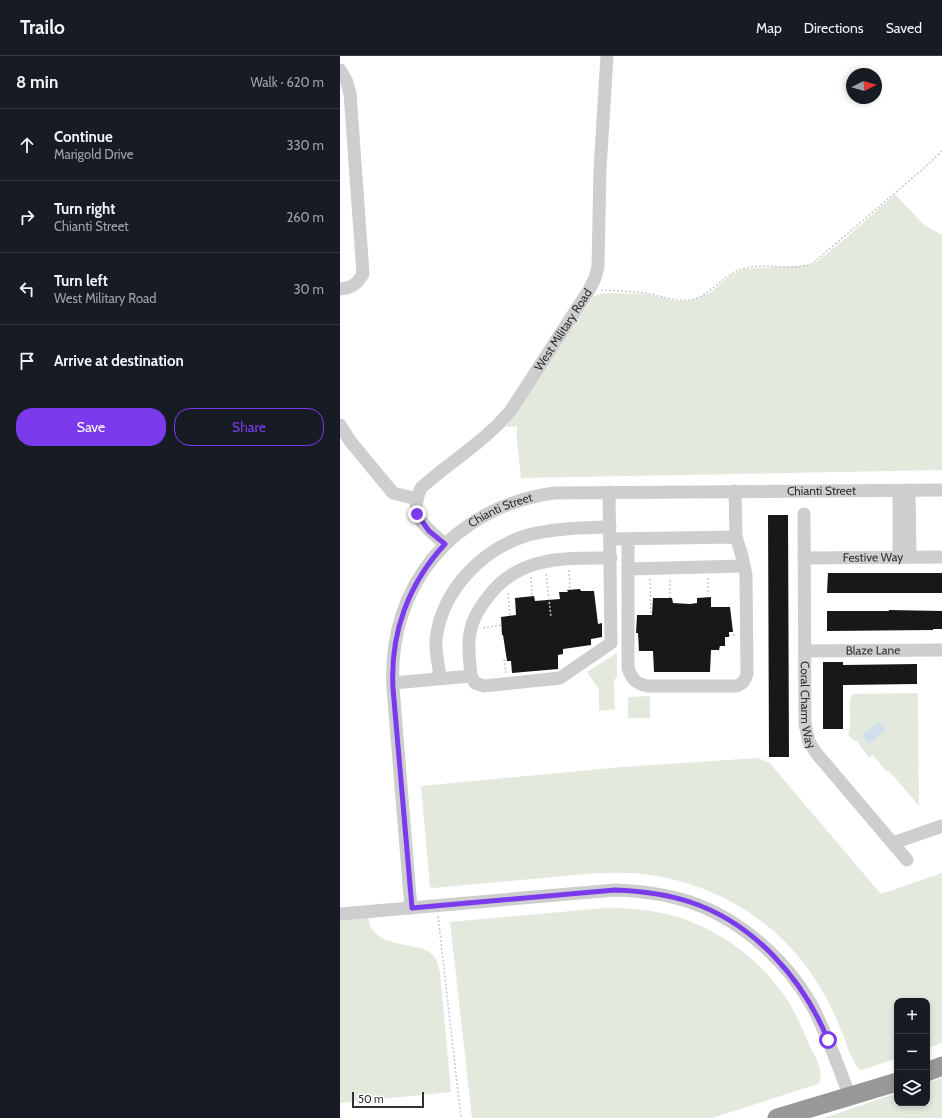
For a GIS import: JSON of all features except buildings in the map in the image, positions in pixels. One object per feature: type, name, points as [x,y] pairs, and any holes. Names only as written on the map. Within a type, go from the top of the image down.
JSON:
[{"type":"highway","points":[[930,1071],[942,1066]]},
{"type":"highway","points":[[777,1118],[894,1083]]},
{"type":"street","name":"West Military Road","points":[[417,499],[421,488],[487,436],[502,422],[589,290],[595,278],[598,267],[600,169],[607,56]]},
{"type":"street","points":[[340,70],[346,80],[350,93],[363,274],[358,283],[350,288],[340,289]]},
{"type":"street","points":[[340,425],[350,441],[393,493],[417,499],[417,514],[429,531],[445,544]]},
{"type":"street","points":[[904,490],[905,557]]},
{"type":"street","name":"Chianti Street","points":[[412,908],[393,683],[393,655],[395,638],[405,606],[426,567],[445,544],[462,530],[480,517],[501,507],[523,499],[554,493],[942,490]]},
{"type":"street","points":[[628,538],[628,668],[632,680],[638,684],[647,686],[737,686],[746,680],[747,674],[746,575],[736,537],[735,491]]},
{"type":"street","points":[[609,492],[611,558],[612,643],[560,678],[526,683],[484,686],[475,684],[471,676],[469,646],[470,634],[473,622],[480,608],[493,590],[506,578],[519,570],[556,560],[611,558]]},
{"type":"street","name":"Coral Charm Way","points":[[804,514],[805,724],[809,742],[817,754],[907,860]]},
{"type":"street","points":[[440,678],[436,641],[439,623],[448,601],[461,580],[481,559],[504,544],[528,535],[569,529],[610,533],[628,538],[736,537]]},
{"type":"street","name":"Festive Way","points":[[804,558],[942,557]]},
{"type":"street","points":[[628,569],[744,566]]},
{"type":"street","name":"Blaze Lane","points":[[804,651],[942,650]]},
{"type":"street","points":[[393,683],[471,676]]},
{"type":"street","points":[[893,843],[942,826]]},
{"type":"street","points":[[340,914],[615,890],[631,890],[662,894],[692,902],[733,923],[758,942],[792,976],[817,1016],[850,1097]]},
{"type":"path","points":[[589,290],[639,293],[689,301],[701,296],[727,276],[738,270],[753,267],[803,266],[812,264],[942,151]]},
{"type":"path","points":[[568,566],[570,590]]},
{"type":"path","points":[[546,570],[550,618]]},
{"type":"path","points":[[650,575],[651,615]]},
{"type":"path","points":[[670,575],[670,598]]},
{"type":"path","points":[[708,575],[708,595]]},
{"type":"path","points":[[530,576],[532,596]]},
{"type":"path","points":[[508,589],[510,615]]},
{"type":"path","points":[[481,628],[502,625]]},
{"type":"path","points":[[506,659],[504,659],[506,677]]},
{"type":"path","points":[[437,906],[461,1118]]},
{"type":"shaded area","points":[[895,194],[924,225],[942,235],[942,470],[521,478],[517,442],[517,426],[506,427],[593,297],[599,294],[608,293],[647,294],[676,301],[691,301],[710,293],[731,275],[744,269],[810,265],[817,262],[853,232]]},
{"type":"shaded area","points":[[617,653],[617,677],[614,680],[615,709],[599,711],[599,689],[587,672]]},
{"type":"shaded area","points":[[918,693],[919,806],[889,771],[887,772],[873,755],[869,758],[856,740],[854,741],[848,734],[850,724],[850,701],[853,694]]},
{"type":"shaded area","points":[[650,696],[650,718],[628,718],[628,697]]},
{"type":"shaded area","points":[[879,721],[886,730],[869,744],[862,735]]},
{"type":"shaded area","points":[[758,758],[772,764],[772,766],[881,894],[942,873],[942,1043],[930,1047],[930,998],[894,998],[894,1059],[862,1070],[859,1069],[850,1054],[831,1007],[816,981],[799,957],[781,937],[738,905],[714,893],[689,884],[663,877],[636,873],[609,873],[434,888],[430,887],[421,786],[622,767]]},
{"type":"shaded area","points":[[605,908],[648,911],[681,918],[719,935],[752,959],[780,989],[794,1011],[820,1069],[821,1075],[818,1084],[712,1118],[472,1118],[450,922]]},
{"type":"shaded area","points":[[368,914],[371,928],[378,936],[396,943],[423,949],[430,953],[436,960],[440,972],[451,1092],[340,1103],[340,916]]},
{"type":"shaded area","points":[[942,1078],[942,1118],[824,1118],[894,1094],[894,1106],[930,1106],[930,1082]]},
{"type":"route","points":[[417,514],[429,531],[445,544],[426,567],[411,593],[399,622],[393,655],[393,688],[412,908],[615,890],[631,890],[662,894],[692,902],[733,923],[770,952],[781,963],[792,976],[810,1004],[828,1040]]}]
